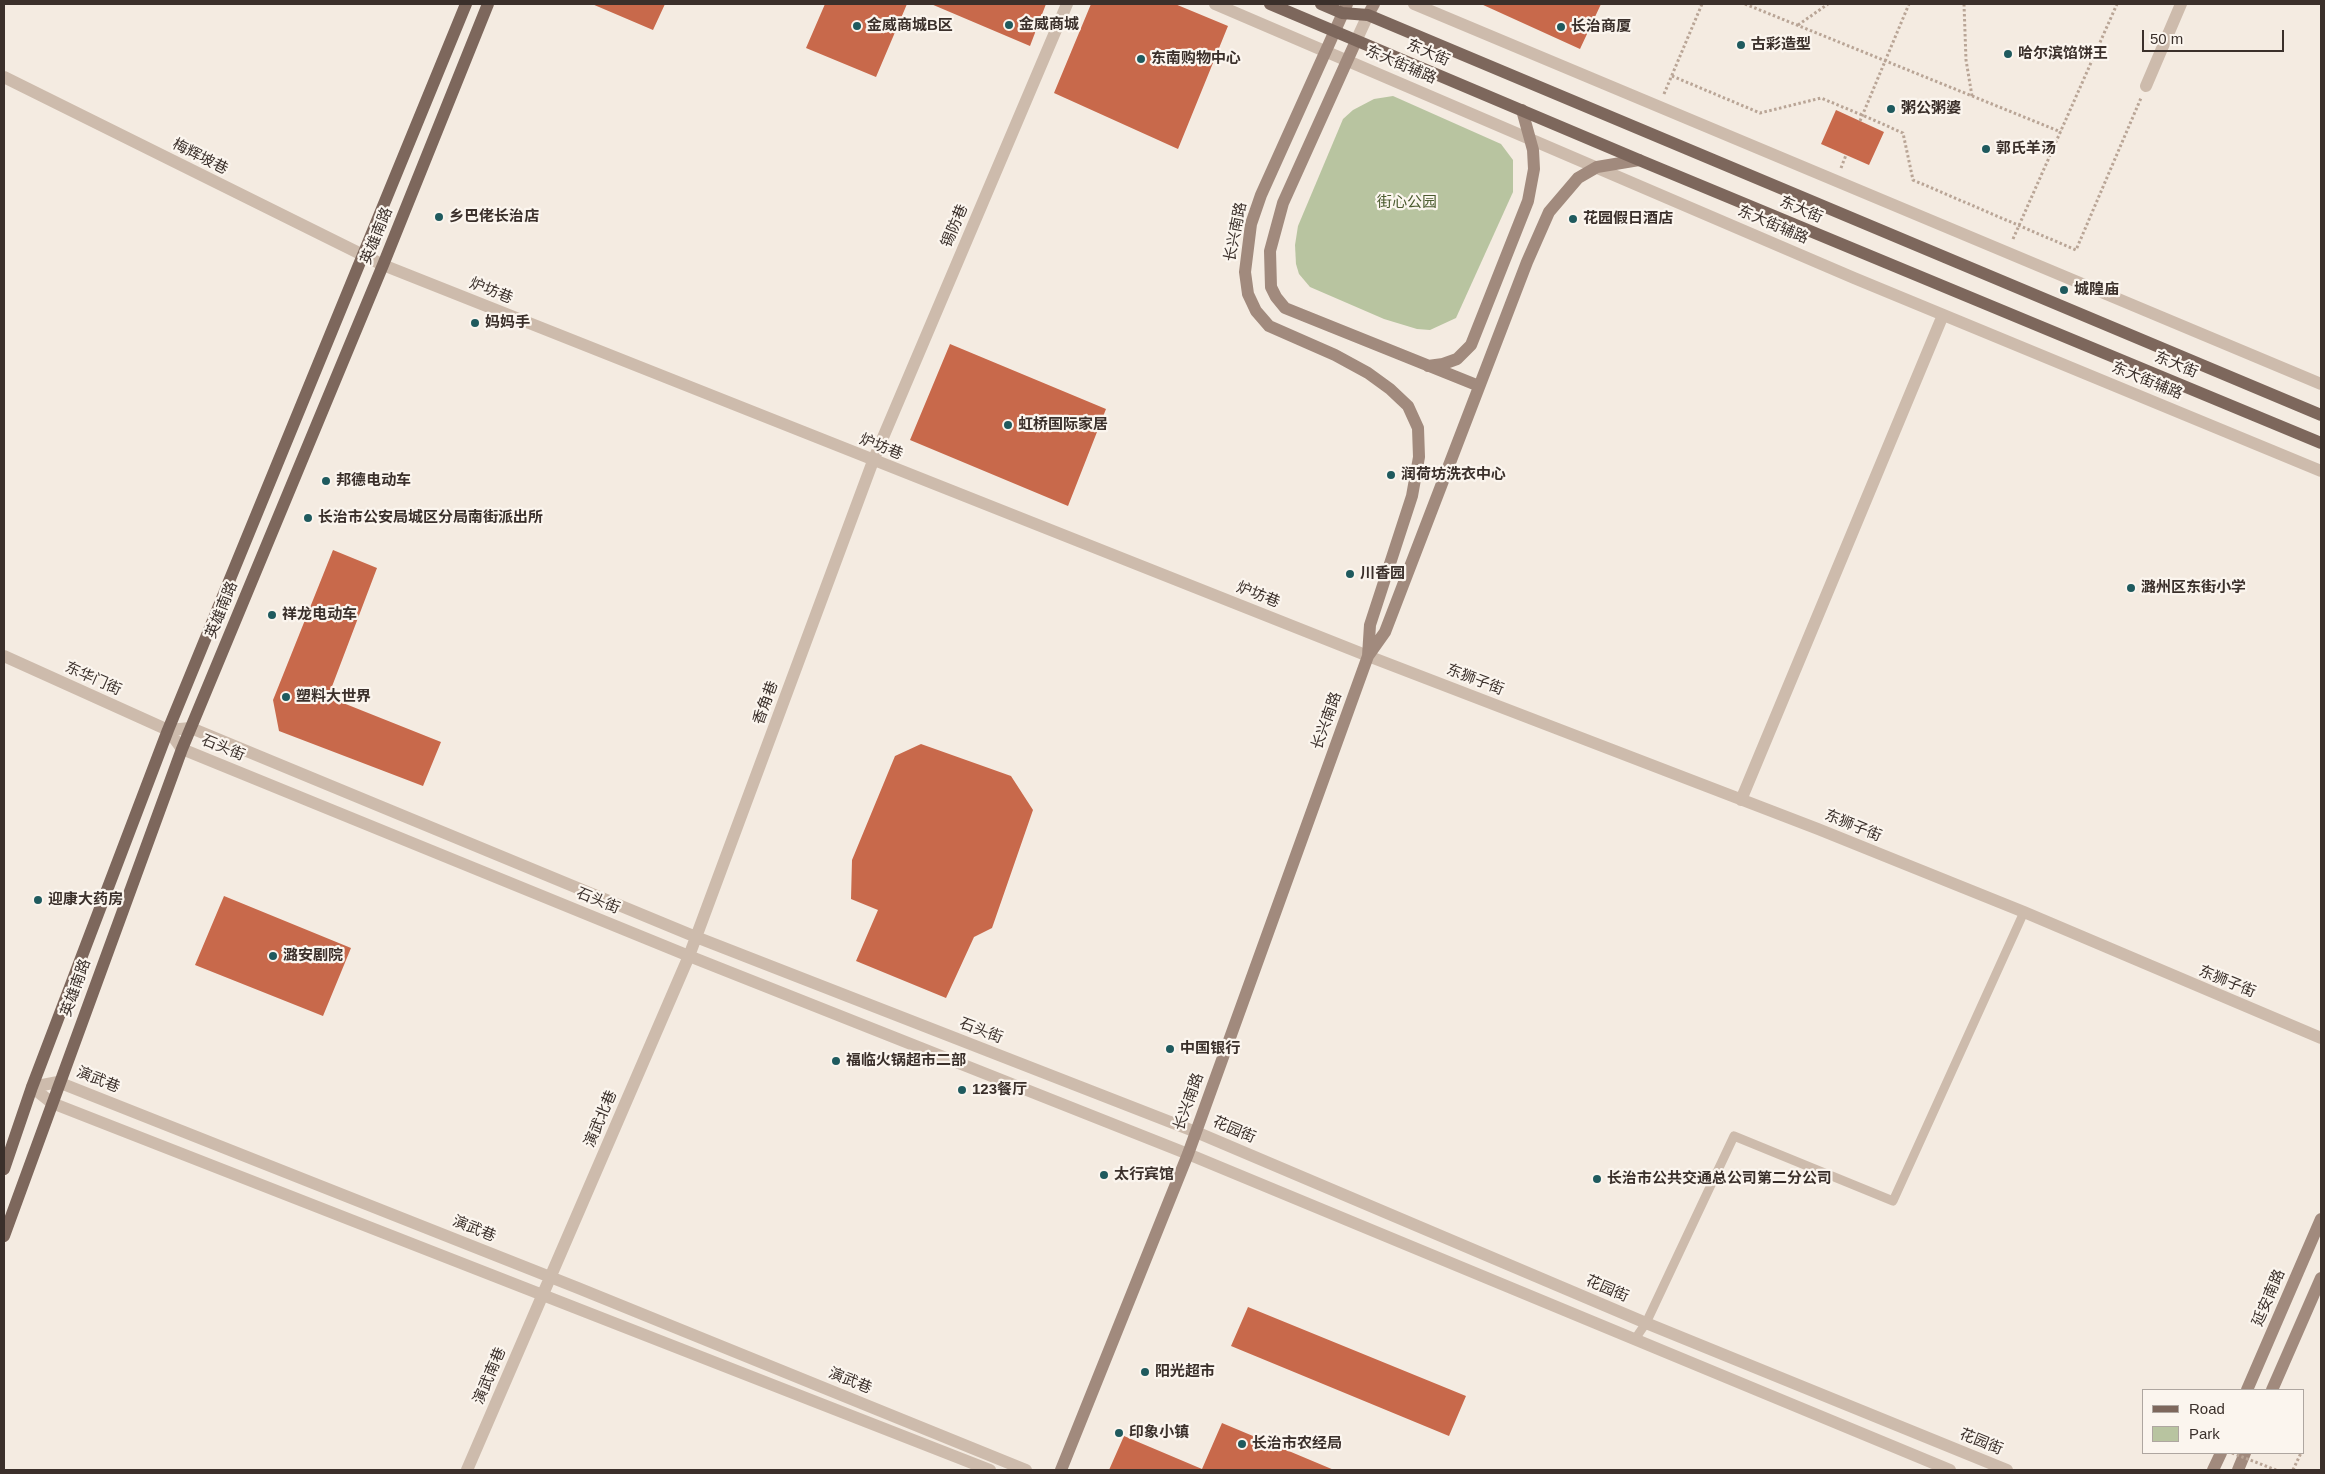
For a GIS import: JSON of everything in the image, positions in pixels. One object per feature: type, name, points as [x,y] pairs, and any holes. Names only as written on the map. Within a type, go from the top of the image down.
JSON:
[{"type":"main road","name":"英雄南路","points":[[4,1169],[32,1088],[168,730],[466,4]]},
{"type":"main road","name":"英雄南路","points":[[4,1236],[58,1082],[182,749],[383,265],[488,4]]},
{"type":"main road","name":"东大街","points":[[1270,4],[1639,160],[2321,443]]},
{"type":"main road","name":"东大街","points":[[1321,4],[1345,8],[1371,9],[2321,414]]},
{"type":"main road","name":"长兴南路","points":[[1345,8],[1260,195],[1251,224],[1245,272],[1248,294],[1256,311],[1269,326],[1335,355],[1368,373],[1390,389],[1408,406],[1418,428],[1419,457],[1412,496],[1370,625],[1368,656]]},
{"type":"main road","points":[[1356,40],[1283,203],[1270,251],[1271,287],[1285,308],[1479,386]]},
{"type":"main road","points":[[1426,366],[1443,364],[1457,359],[1471,345],[1528,201],[1534,169],[1530,138],[1522,110]]},
{"type":"main road","name":"长兴南路","points":[[1061,1470],[1188,1154],[1368,656],[1385,632],[1527,262],[1549,212],[1569,186],[1597,167],[1639,160]]},
{"type":"main road","name":"延安南路","points":[[2248,1389],[2321,1219]]},
{"type":"main road","points":[[2272,1389],[2321,1278]]},
{"type":"main road","points":[[2213,1470],[2220,1454]]},
{"type":"main road","points":[[2238,1470],[2245,1454]]},
{"type":"street","name":"锡防巷","points":[[873,461],[1067,4]]},
{"type":"street","name":"东大街辅路","points":[[1215,4],[1943,315],[2321,471]]},
{"type":"street","points":[[1414,4],[2321,384]]},
{"type":"street","points":[[2146,86],[2181,4]]},
{"type":"street","points":[[1356,40],[1371,9]]},
{"type":"street","name":"梅辉坡巷","points":[[4,77],[383,265]]},
{"type":"street","name":"炉坊巷","points":[[383,265],[1368,656]]},
{"type":"street","points":[[1741,800],[1943,315]]},
{"type":"street","name":"香角巷","points":[[689,956],[873,461]]},
{"type":"street","name":"东华门街","points":[[4,656],[168,730]]},
{"type":"street","name":"东狮子街","points":[[1368,656],[2024,912],[2321,1038]]},
{"type":"street","name":"石头街","points":[[168,730],[191,728],[696,937],[1196,1132]]},
{"type":"street","name":"石头街","points":[[168,730],[182,749],[689,956],[1188,1154]]},
{"type":"street","name":"演武北巷","points":[[542,1295],[689,956]]},
{"type":"street","name":"演武巷","points":[[32,1088],[58,1082],[551,1277],[1026,1470]]},
{"type":"street","points":[[32,1088],[52,1103],[990,1470]]},
{"type":"street","name":"花园街","points":[[1196,1132],[1646,1323],[2007,1470]]},
{"type":"street","points":[[1188,1154],[1950,1470]]},
{"type":"street","name":"演武南巷","points":[[467,1470],[542,1295]]},
{"type":"lane","points":[[1636,1339],[1646,1323],[1734,1136],[1893,1201],[2024,912]]},
{"type":"path","points":[[1658,106],[1702,4]]},
{"type":"path","points":[[1745,4],[2061,132]]},
{"type":"path","points":[[1798,25],[1828,4]]},
{"type":"path","points":[[1860,121],[1909,4]]},
{"type":"path","points":[[1964,4],[1966,60],[1972,96]]},
{"type":"path","points":[[2006,253],[2117,4]]},
{"type":"path","points":[[1672,76],[1760,113],[1821,98],[1862,115],[1903,133],[1913,180],[2076,250],[2146,86]]},
{"type":"path","points":[[2235,1454],[2276,1470]]},
{"type":"path","points":[[2293,1470],[2301,1454]]},
{"type":"green space","name":"街心公园","points":[[1393,96],[1501,144],[1513,160],[1513,192],[1456,318],[1430,330],[1417,329],[1384,319],[1310,287],[1299,274],[1296,264],[1295,245],[1298,226],[1343,119],[1353,110],[1374,99]]},
{"type":"building","points":[[592,4],[665,4],[653,30]]},
{"type":"building","name":"金威商城B区","points":[[825,4],[907,4],[876,77],[806,48]]},
{"type":"building","name":"金威商城","points":[[931,4],[1046,4],[1030,46]]},
{"type":"building","name":"东南购物中心","points":[[1091,4],[1175,4],[1228,26],[1178,149],[1054,93]]},
{"type":"building","name":"长治商厦","points":[[1481,4],[1601,4],[1580,49]]},
{"type":"building","points":[[1836,110],[1884,132],[1869,165],[1821,144]]},
{"type":"building","name":"虹桥国际家居","points":[[950,344],[1106,409],[1068,506],[910,440]]},
{"type":"building","points":[[333,550],[377,568],[328,697],[441,742],[423,786],[279,731],[273,700]]},
{"type":"building","points":[[921,744],[1011,776],[1033,810],[992,928],[974,937],[946,998],[856,961],[878,910],[851,899],[852,860],[895,756]]},
{"type":"building","name":"潞安剧院","points":[[224,896],[351,948],[323,1016],[195,965]]},
{"type":"building","points":[[1248,1307],[1466,1396],[1449,1436],[1231,1346]]},
{"type":"building","name":"长治市农经局","points":[[1222,1423],[1334,1470],[1109,1470],[1124,1436],[1202,1469]]},
{"type":"place","name":"金威商城","points":[[1009,25]]},
{"type":"place","name":"金威商城B区","points":[[857,26]]},
{"type":"place","name":"长治商厦","points":[[1561,27]]},
{"type":"place","name":"古彩造型","points":[[1741,45]]},
{"type":"place","name":"哈尔滨馅饼王","points":[[2008,54]]},
{"type":"place","name":"东南购物中心","points":[[1141,59]]},
{"type":"place","name":"粥公粥婆","points":[[1891,109]]},
{"type":"place","name":"郭氏羊汤","points":[[1986,149]]},
{"type":"place","name":"乡巴佬长治店","points":[[439,217]]},
{"type":"place","name":"花园假日酒店","points":[[1573,219]]},
{"type":"place","name":"城隍庙","points":[[2064,290]]},
{"type":"place","name":"妈妈手","points":[[475,323]]},
{"type":"place","name":"虹桥国际家居","points":[[1008,425]]},
{"type":"place","name":"润荷坊洗衣中心","points":[[1391,475]]},
{"type":"place","name":"邦德电动车","points":[[326,481]]},
{"type":"place","name":"长治市公安局城区分局南街派出所","points":[[308,518]]},
{"type":"place","name":"川香园","points":[[1350,574]]},
{"type":"place","name":"潞州区东街小学","points":[[2131,588]]},
{"type":"place","name":"祥龙电动车","points":[[272,615]]},
{"type":"place","name":"塑料大世界","points":[[286,697]]},
{"type":"place","name":"迎康大药房","points":[[38,900]]},
{"type":"place","name":"潞安剧院","points":[[273,956]]},
{"type":"place","name":"中国银行","points":[[1170,1049]]},
{"type":"place","name":"福临火锅超市二部","points":[[836,1061]]},
{"type":"place","name":"123餐厅","points":[[962,1090]]},
{"type":"place","name":"太行宾馆","points":[[1104,1175]]},
{"type":"place","name":"长治市公共交通总公司第二分公司","points":[[1597,1179]]},
{"type":"place","name":"阳光超市","points":[[1145,1372]]},
{"type":"place","name":"印象小镇","points":[[1119,1433]]},
{"type":"place","name":"长治市农经局","points":[[1242,1444]]}]
